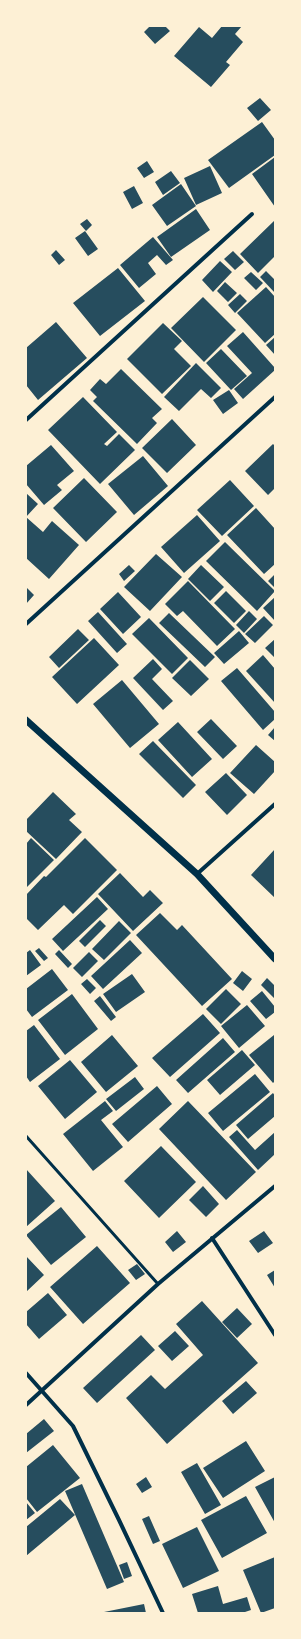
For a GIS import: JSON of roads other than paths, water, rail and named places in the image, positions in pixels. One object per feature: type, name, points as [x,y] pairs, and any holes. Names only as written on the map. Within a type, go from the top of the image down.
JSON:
[{"type":"street","points":[[26,420],[252,214]]},
{"type":"street","points":[[26,624],[275,397]]},
{"type":"street","points":[[26,720],[198,874],[275,959]]},
{"type":"street","points":[[198,874],[275,804]]},
{"type":"street","points":[[26,1406],[158,1284],[275,1186]]},
{"type":"street","points":[[212,1238],[275,1335]]},
{"type":"street","points":[[26,1373],[73,1426],[120,1520],[163,1613]]},
{"type":"lane","points":[[26,1136],[158,1284]]}]
